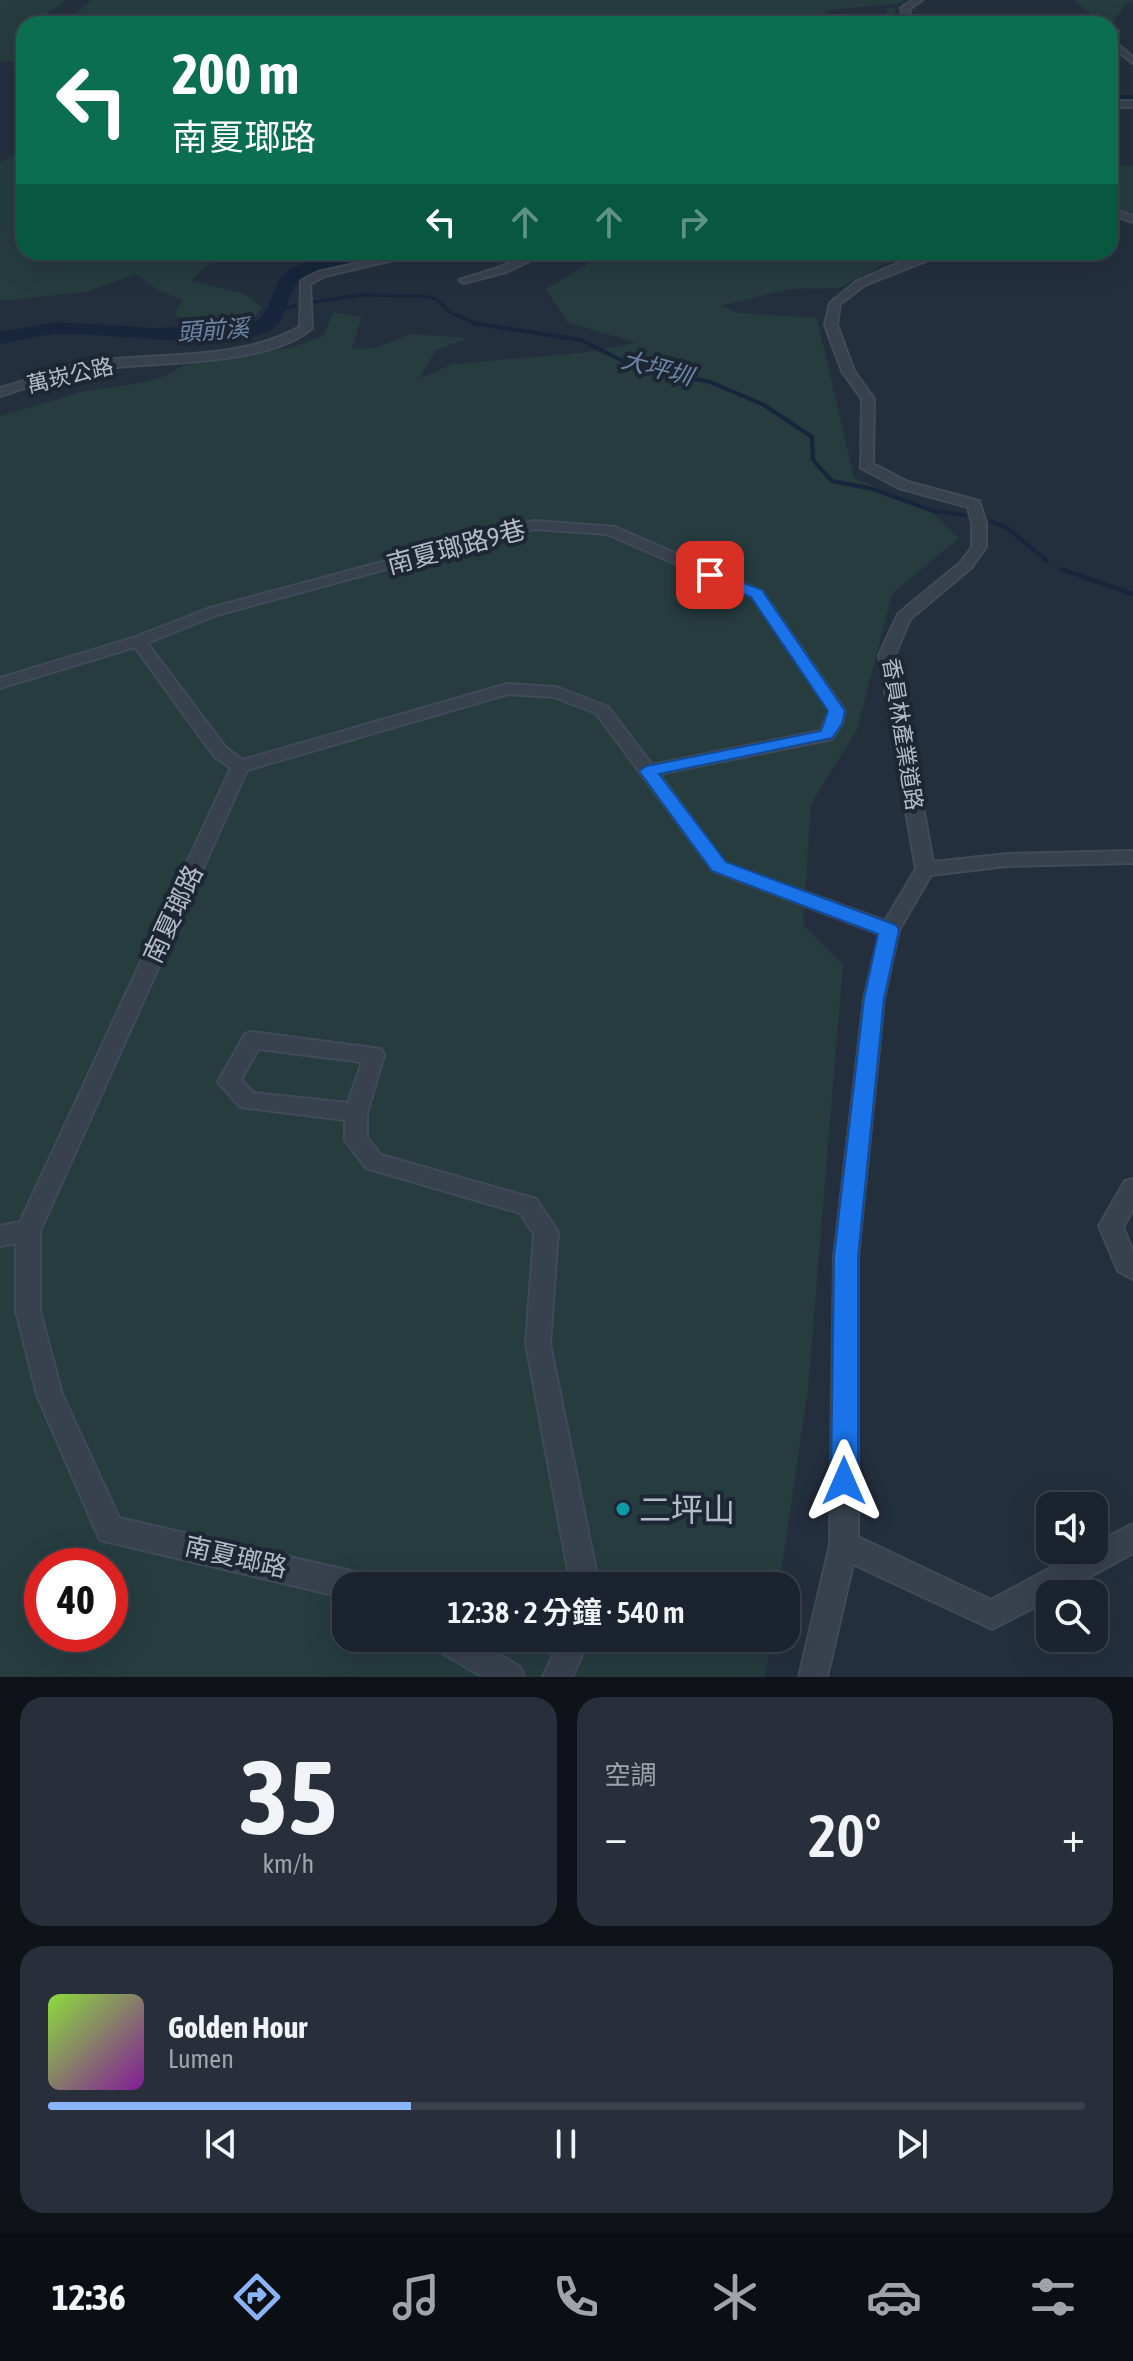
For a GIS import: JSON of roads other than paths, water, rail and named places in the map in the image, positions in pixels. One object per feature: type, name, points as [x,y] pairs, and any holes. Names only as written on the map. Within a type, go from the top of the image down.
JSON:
[{"type":"street","points":[[907,16],[905,8],[918,0]]},
{"type":"street","name":"萬崁公路","points":[[0,392],[81,367],[227,352],[296,336],[306,328],[305,283],[322,274],[386,260]]},
{"type":"street","points":[[464,280],[525,260]]},
{"type":"street","name":"香員林產業道路","points":[[919,260],[861,283],[835,303],[831,325],[848,371],[868,399],[866,465],[894,480],[974,504],[979,523],[979,547],[966,565],[903,617],[887,655],[925,869]]},
{"type":"street","name":"南夏瑯路9巷","points":[[138,641],[212,612],[534,525],[610,530],[757,594],[837,711],[834,724],[826,735],[647,771]]},
{"type":"street","points":[[0,683],[138,641],[220,752],[240,766],[507,689],[556,692],[602,710],[719,867],[889,930]]},
{"type":"street","name":"南夏瑯路","points":[[240,766],[28,1231],[28,1311],[50,1395],[110,1530],[332,1581]]},
{"type":"street","points":[[813,1677],[844,1545],[846,1257],[874,999],[889,930],[925,869],[1007,860],[1133,857]]},
{"type":"street","points":[[356,1113],[248,1101],[229,1082],[252,1040],[374,1055],[356,1113],[356,1140],[374,1162],[528,1206],[546,1232],[538,1344],[582,1572]]},
{"type":"street","points":[[1133,1188],[1111,1226],[1126,1264],[1133,1269]]},
{"type":"street","points":[[0,1236],[28,1231]]},
{"type":"street","points":[[844,1545],[992,1615],[1133,1538]]},
{"type":"street","points":[[468,1652],[510,1677]]},
{"type":"street","points":[[557,1677],[569,1652]]},
{"type":"waterway","name":"頭前溪","points":[[1118,99],[1133,99]]},
{"type":"waterway","name":"頭前溪","points":[[0,338],[58,328],[153,334],[249,331],[267,325],[278,310],[284,285],[301,270],[352,260]]},
{"type":"waterway","name":"大坪圳","points":[[314,302],[360,295],[422,296],[437,299],[449,312],[475,323]]},
{"type":"waterway","name":"大坪圳","points":[[278,310],[295,306]]},
{"type":"waterway","name":"大坪圳","points":[[475,323],[581,340],[631,365],[710,382],[764,405],[812,437],[813,460],[832,481],[873,489],[933,511],[965,515]]},
{"type":"waterway","name":"大坪圳","points":[[475,323],[479,325]]},
{"type":"waterway","name":"大坪圳","points":[[991,521],[1007,528],[1047,561]]},
{"type":"waterway","name":"大坪圳","points":[[1061,569],[1133,594]]},
{"type":"place","name":"二坪山","points":[[623,1509]]}]
